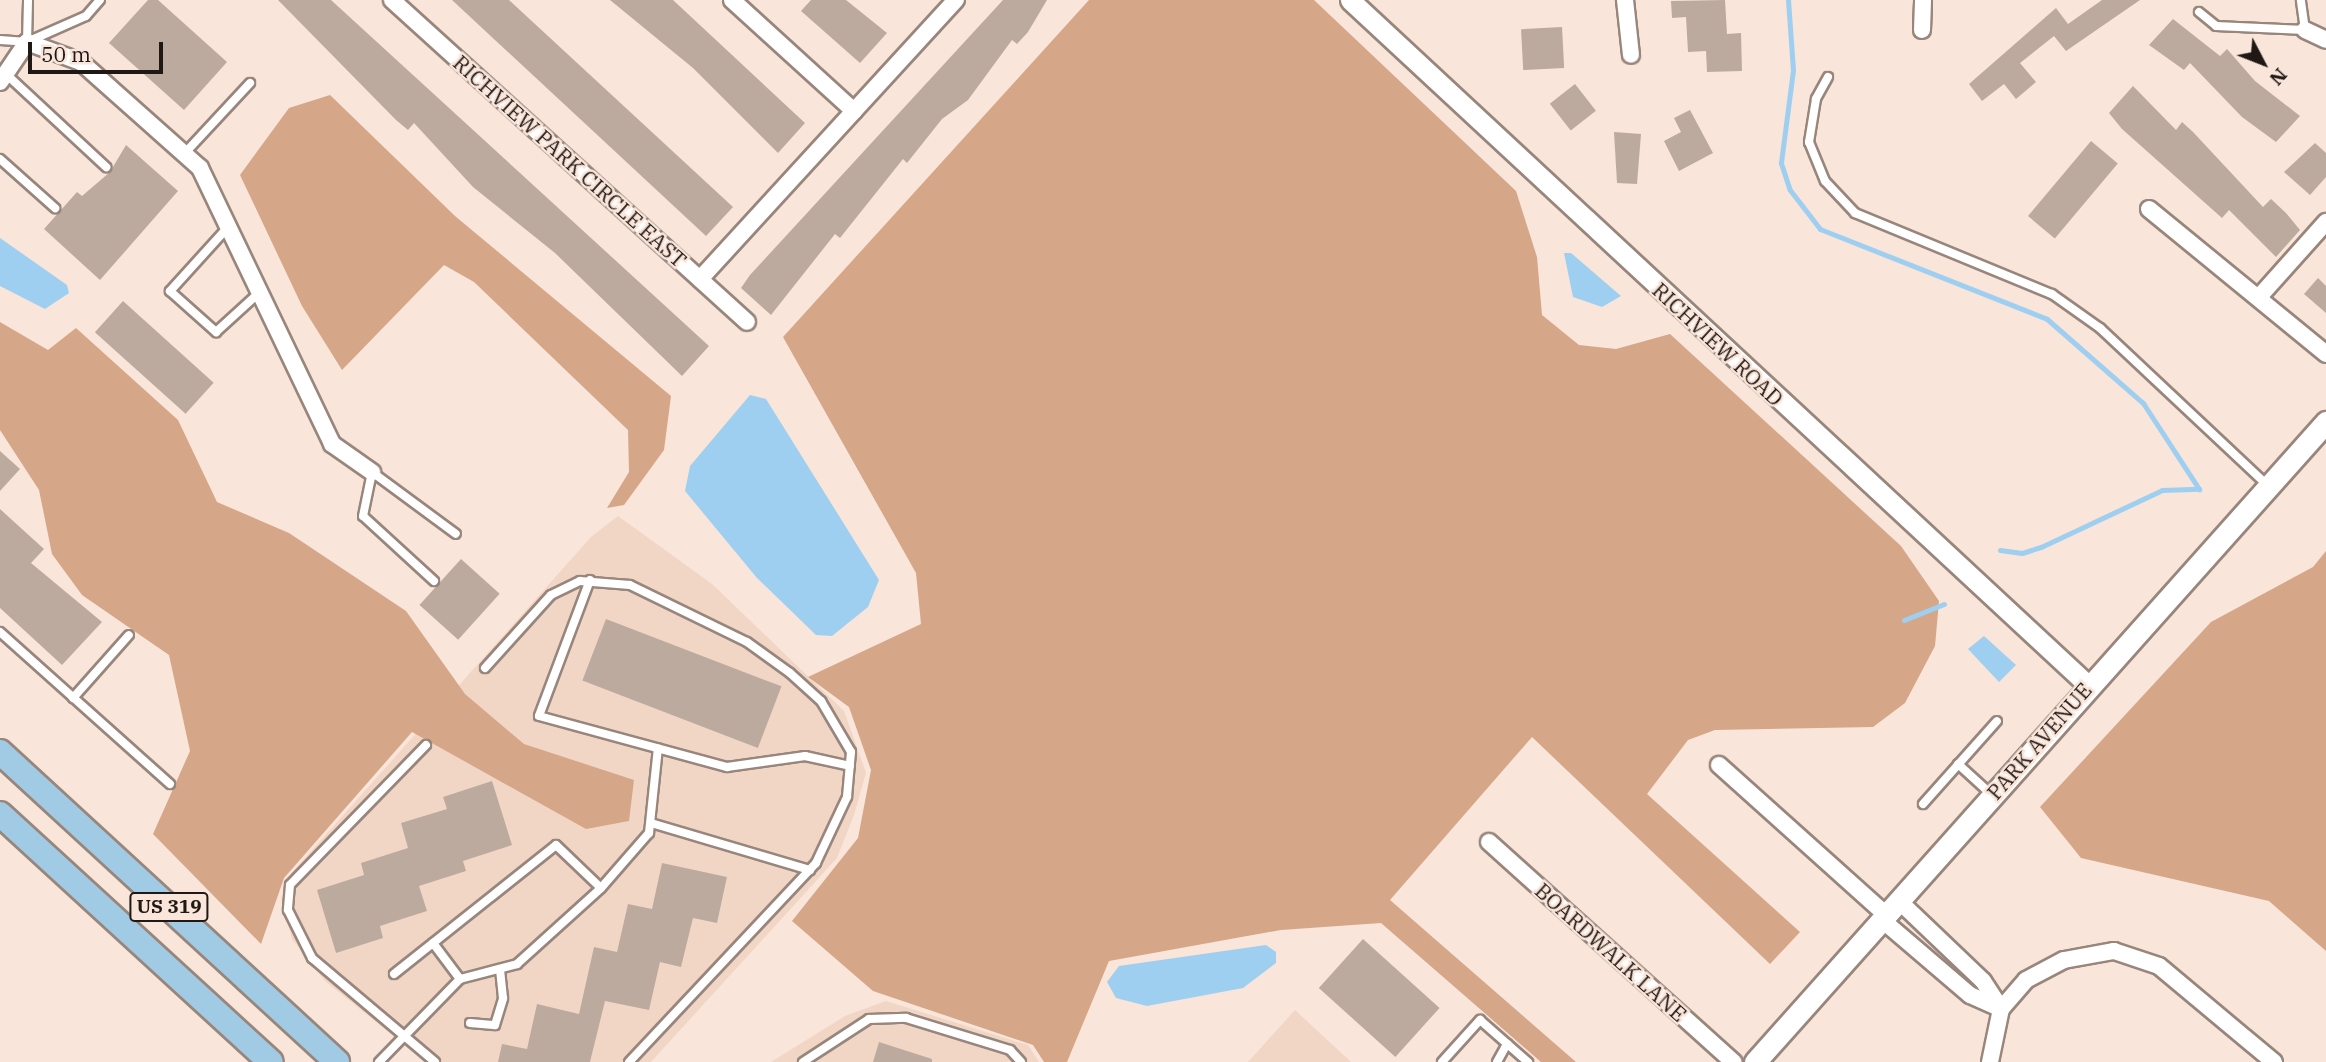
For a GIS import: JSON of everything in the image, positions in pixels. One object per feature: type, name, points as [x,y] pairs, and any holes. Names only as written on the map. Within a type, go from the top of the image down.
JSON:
[{"type":"main road","name":"PARK AVENUE","points":[[1755,1062],[2088,685],[2326,422]]},
{"type":"main road","name":"US 319","points":[[0,752],[337,1062]]},
{"type":"main road","name":"US 319","points":[[0,814],[271,1062]]},
{"type":"street","name":"RICHVIEW PARK CIRCLE EAST","points":[[392,0],[747,322]]},
{"type":"street","points":[[732,0],[854,111]]},
{"type":"street","points":[[700,279],[956,0]]},
{"type":"street","name":"RICHVIEW ROAD","points":[[1350,0],[2088,685]]},
{"type":"street","points":[[1625,0],[1632,55]]},
{"type":"street","points":[[1922,30],[1923,0]]},
{"type":"street","points":[[2305,30],[2326,40]]},
{"type":"street","points":[[3,78],[27,42],[81,62],[200,168],[332,444],[372,472]]},
{"type":"street","points":[[2149,209],[2326,354]]},
{"type":"street","points":[[2259,297],[2326,222]]},
{"type":"street","points":[[1719,765],[1888,911],[1983,981],[2001,1009]]},
{"type":"street","name":"BOARDWALK LANE","points":[[1489,842],[1733,1062]]},
{"type":"street","points":[[1888,911],[1970,995],[2001,1009]]},
{"type":"street","points":[[1990,1062],[2001,1009],[2047,967],[2093,953],[2134,955],[2159,966],[2274,1062]]},
{"type":"lane","points":[[27,42],[28,0]]},
{"type":"lane","points":[[0,40],[27,42],[86,16],[100,0]]},
{"type":"lane","points":[[2199,12],[2216,26],[2305,30],[2301,0]]},
{"type":"lane","points":[[1829,77],[1816,99],[1808,142],[1825,181],[1855,213],[2052,295],[2101,328],[2268,486]]},
{"type":"lane","points":[[3,78],[106,167]]},
{"type":"lane","points":[[184,154],[250,83]]},
{"type":"lane","points":[[0,159],[55,208]]},
{"type":"lane","points":[[229,226],[170,291],[216,332],[260,292]]},
{"type":"lane","points":[[434,581],[363,516],[372,472],[456,534]]},
{"type":"lane","points":[[590,580],[539,716],[727,767],[805,756],[850,766]]},
{"type":"lane","points":[[485,668],[551,594],[590,580],[630,585],[747,642],[790,673],[843,732],[850,766],[833,836],[810,870],[629,1062]]},
{"type":"lane","points":[[0,632],[170,784]]},
{"type":"lane","points":[[73,698],[129,635]]},
{"type":"lane","points":[[1923,804],[1997,721]]},
{"type":"lane","points":[[426,745],[290,885],[288,910],[312,958],[407,1033],[435,1062]]},
{"type":"lane","points":[[379,1062],[460,979],[500,970],[546,944],[601,888],[650,828],[658,748]]},
{"type":"lane","points":[[1958,764],[1992,795]]},
{"type":"lane","points":[[650,828],[810,870]]},
{"type":"lane","points":[[394,974],[556,845],[601,888]]},
{"type":"lane","points":[[433,943],[460,979]]},
{"type":"lane","points":[[470,1023],[495,1025],[503,998],[500,970]]},
{"type":"lane","points":[[803,1062],[869,1019],[906,1018],[1010,1050],[1021,1062]]},
{"type":"lane","points":[[1443,1062],[1480,1020],[1528,1062]]},
{"type":"lane","points":[[1497,1062],[1507,1044]]},
{"type":"shaded area","points":[[1089,0],[1314,0],[1516,191],[1537,257],[1542,315],[1579,345],[1616,349],[1670,334],[1901,546],[1939,601],[1935,646],[1905,703],[1873,727],[1715,730],[1688,740],[1647,794],[1800,932],[1770,964],[1532,737],[1390,900],[1576,1062],[1541,1062],[1381,923],[1281,930],[1109,961],[1067,1062],[1044,1062],[1033,1045],[873,991],[792,921],[858,838],[871,770],[849,707],[808,677],[921,624],[916,573],[783,337]]},
{"type":"shaded area","points":[[330,95],[455,216],[671,396],[664,450],[624,505],[607,508],[629,472],[628,430],[474,282],[444,265],[342,370],[302,306],[240,175],[289,108]]},
{"type":"shaded area","points":[[0,322],[48,350],[76,328],[178,420],[217,502],[289,533],[406,611],[465,694],[524,744],[634,780],[629,821],[586,829],[412,732],[284,878],[261,944],[153,834],[190,751],[169,655],[82,595],[52,554],[39,490],[0,430]]},
{"type":"shaded area","points":[[618,516],[712,584],[844,711],[866,773],[854,815],[837,858],[651,1062],[426,1062],[325,981],[292,939],[281,897],[289,876],[591,537]]},
{"type":"shaded area","points":[[2326,551],[2326,951],[2269,901],[2081,858],[2040,807],[2211,622],[2313,567]]},
{"type":"shaded area","points":[[886,1001],[1028,1045],[1039,1062],[771,1062],[845,1016]]},
{"type":"shaded area","points":[[1295,1010],[1351,1062],[1248,1062]]},
{"type":"water","points":[[0,238],[67,285],[69,293],[45,309],[0,286]]},
{"type":"water","points":[[1564,253],[1571,253],[1621,296],[1602,307],[1573,297]]},
{"type":"water","points":[[750,395],[766,399],[879,580],[868,607],[832,636],[816,635],[757,578],[685,491],[690,466]]},
{"type":"water","points":[[1984,636],[2016,665],[1999,682],[1968,649]]},
{"type":"water","points":[[1266,945],[1276,952],[1276,963],[1243,988],[1147,1006],[1116,998],[1107,982],[1119,966]]},
{"type":"building","points":[[148,0],[158,0],[227,62],[184,110],[109,43]]},
{"type":"building","points":[[278,0],[331,0],[709,346],[682,376],[555,253],[473,187],[414,123],[408,130],[396,120]]},
{"type":"building","points":[[452,0],[509,0],[733,207],[706,236]]},
{"type":"building","points":[[610,0],[673,0],[805,123],[778,153],[693,68]]},
{"type":"building","points":[[811,0],[846,0],[887,33],[860,63],[801,11]]},
{"type":"building","points":[[1003,0],[1047,0],[1028,32],[1017,44],[1012,40],[968,100],[942,119],[907,163],[903,159],[840,238],[835,234],[771,315],[741,288],[750,275]]},
{"type":"building","points":[[1725,0],[1727,34],[1741,33],[1742,71],[1707,72],[1706,51],[1688,52],[1686,17],[1672,18],[1671,1]]},
{"type":"building","points":[[2102,0],[2140,0],[2066,51],[2054,36],[2020,63],[2036,82],[2016,99],[2004,84],[1982,101],[1969,84],[2056,8],[2068,24]]},
{"type":"building","points":[[2173,19],[2220,56],[2227,49],[2255,81],[2300,116],[2276,142],[2242,117],[2190,63],[2184,70],[2149,45]]},
{"type":"building","points":[[1562,27],[1564,68],[1523,70],[1521,29]]},
{"type":"building","points":[[1575,84],[1596,111],[1571,130],[1550,104]]},
{"type":"building","points":[[2133,86],[2176,130],[2182,122],[2193,132],[2263,207],[2271,199],[2286,213],[2300,230],[2276,257],[2229,210],[2222,218],[2122,129],[2109,113]]},
{"type":"building","points":[[1690,110],[1713,153],[1679,171],[1664,141],[1681,132],[1674,118]]},
{"type":"building","points":[[1614,132],[1641,134],[1637,184],[1617,183]]},
{"type":"building","points":[[2091,141],[2118,163],[2055,239],[2028,216]]},
{"type":"building","points":[[2315,143],[2326,153],[2326,177],[2310,195],[2284,172]]},
{"type":"building","points":[[126,145],[178,191],[100,280],[44,229],[77,192],[82,196],[110,172]]},
{"type":"building","points":[[2318,278],[2326,286],[2326,313],[2304,294]]},
{"type":"building","points":[[123,301],[214,383],[186,414],[95,332]]},
{"type":"building","points":[[0,451],[20,469],[0,491]]},
{"type":"building","points":[[0,509],[44,549],[31,563],[102,622],[62,665],[0,608]]},
{"type":"building","points":[[461,559],[500,594],[458,640],[420,605]]},
{"type":"building","points":[[606,619],[782,686],[758,748],[582,681]]},
{"type":"building","points":[[492,781],[512,845],[463,861],[466,871],[419,886],[427,911],[380,926],[383,938],[336,953],[317,890],[364,875],[361,863],[408,848],[401,823],[447,809],[443,797]]},
{"type":"building","points":[[662,863],[727,877],[717,923],[693,918],[681,967],[660,962],[649,1010],[605,1001],[590,1062],[498,1062],[502,1044],[527,1049],[537,1004],[579,1014],[594,947],[617,952],[628,904],[652,909]]},
{"type":"building","points":[[1363,939],[1440,1008],[1395,1057],[1319,988]]},
{"type":"building","points":[[879,1042],[932,1059],[932,1062],[873,1062]]},
{"type":"waterway","points":[[1788,0],[1793,70],[1781,163],[1790,190],[1820,229],[2047,319],[2143,403],[2199,489]]},
{"type":"waterway","points":[[2000,550],[2022,553],[2041,547],[2162,490],[2199,489]]},
{"type":"waterway","points":[[1904,620],[1944,604]]}]
